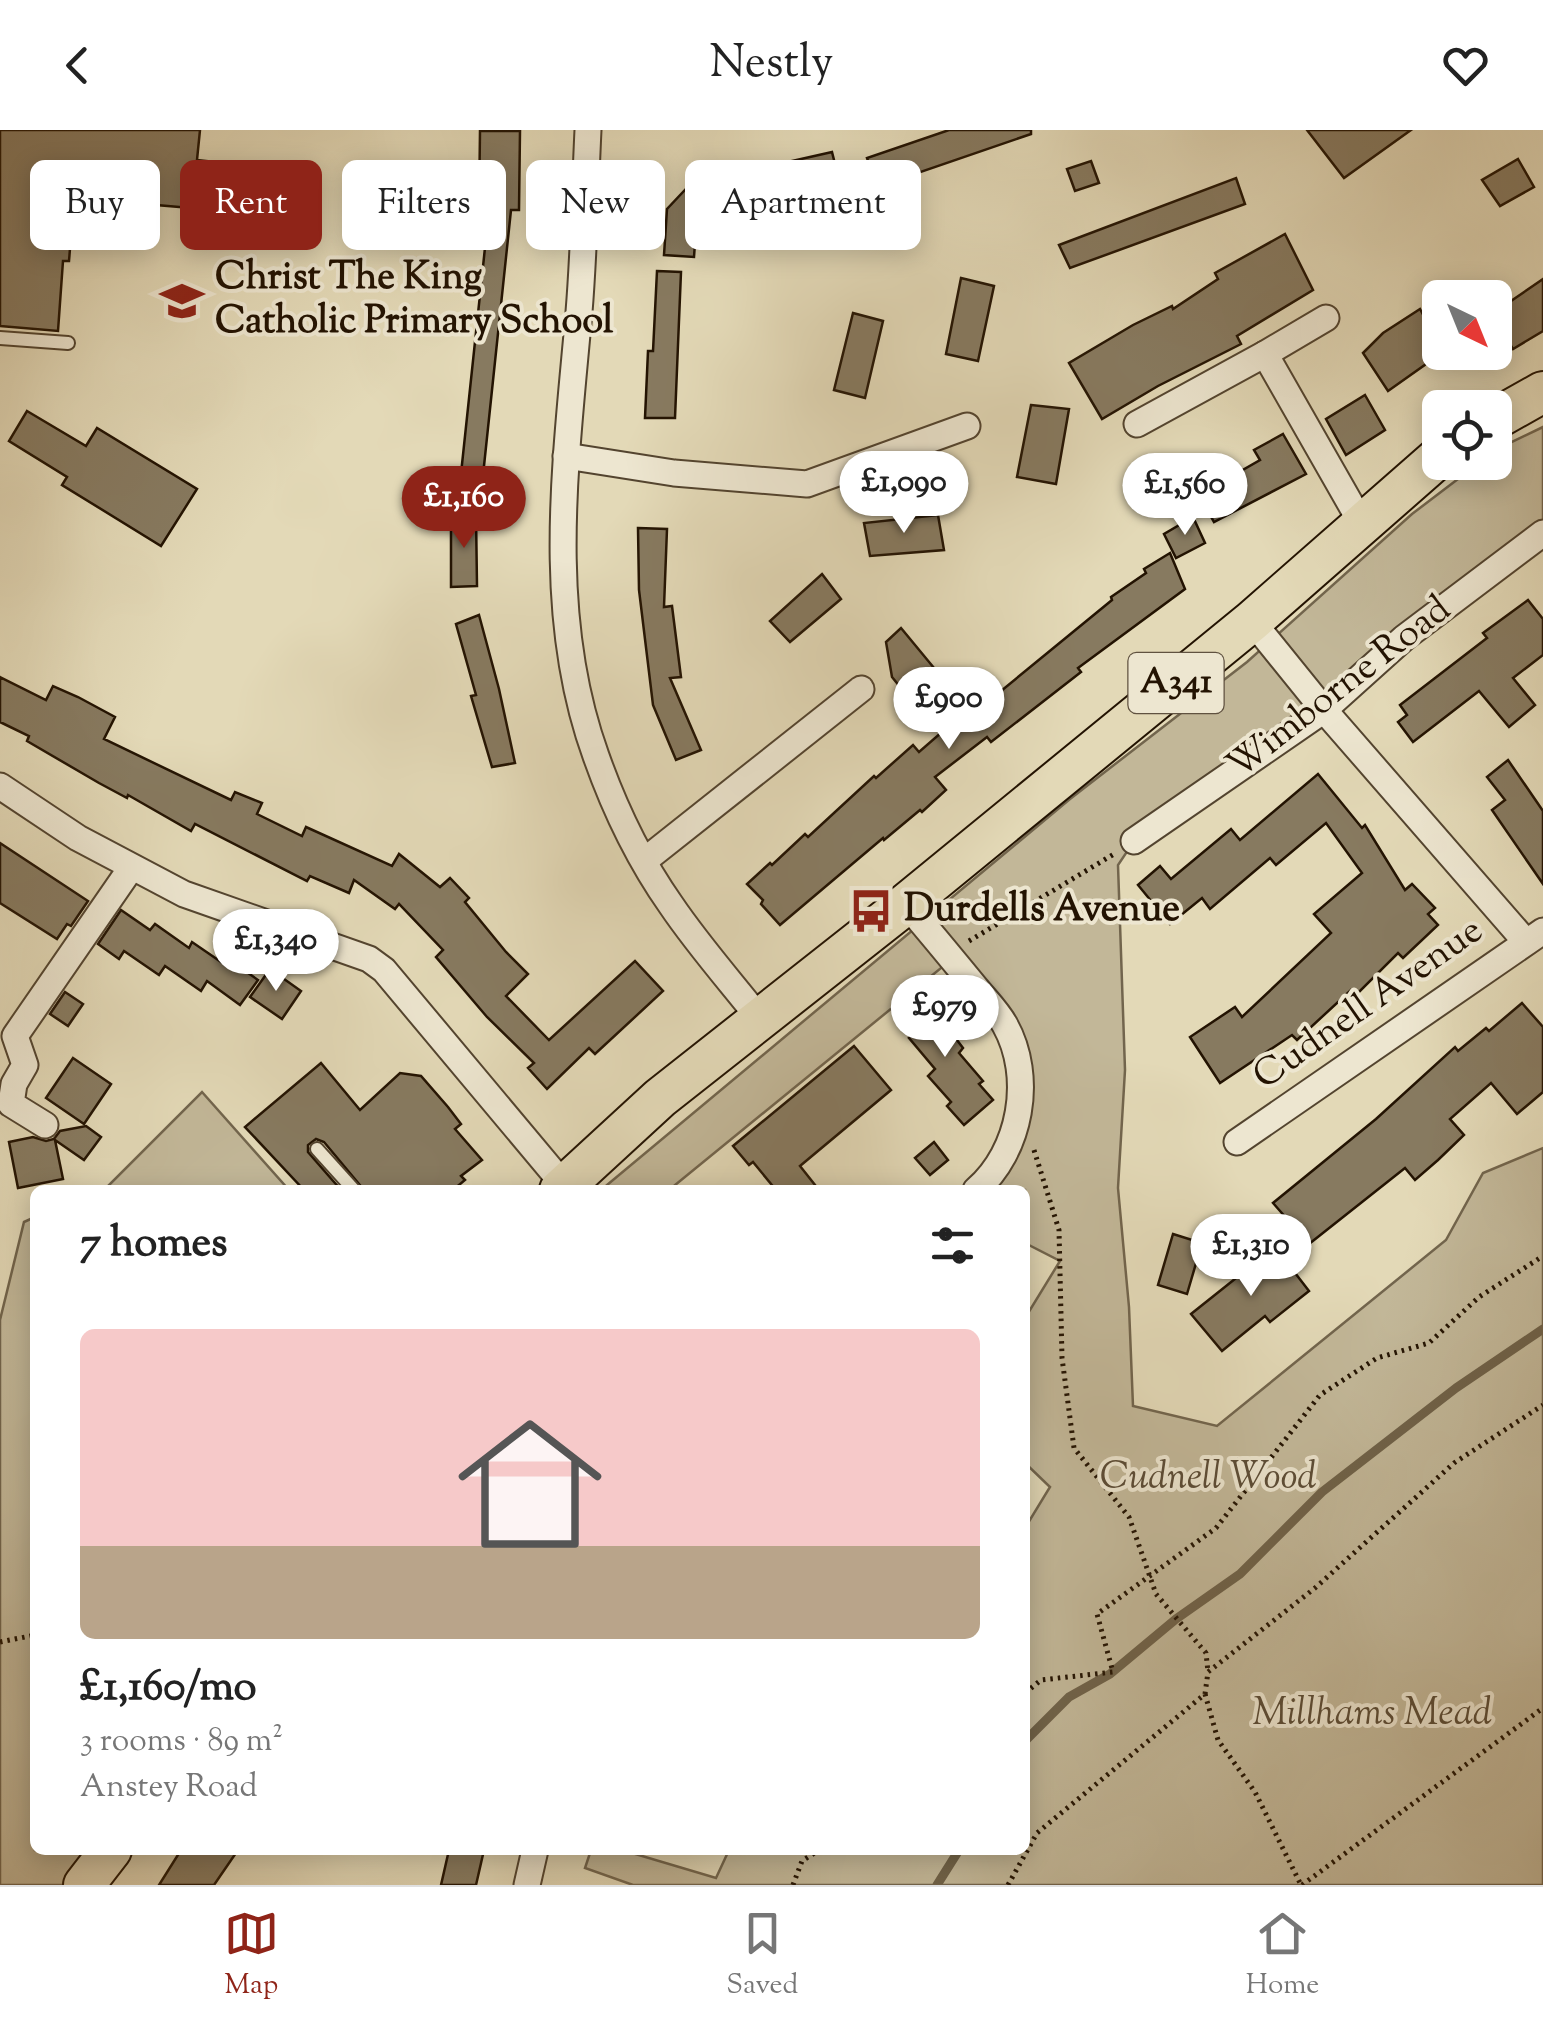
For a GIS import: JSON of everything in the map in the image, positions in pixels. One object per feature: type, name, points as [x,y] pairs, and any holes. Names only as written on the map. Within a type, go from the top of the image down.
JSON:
[{"type":"main road","points":[[1512,409],[1543,392]]},
{"type":"main road","name":"A341","points":[[564,1185],[660,1098],[906,904],[1252,621],[1422,472]]},
{"type":"main road","points":[[84,1885],[106,1855]]},
{"type":"street","points":[[588,130],[562,529],[567,628],[577,682],[595,755],[644,861],[670,905],[760,1019]]},
{"type":"street","points":[[1137,424],[1326,318]]},
{"type":"street","points":[[1265,354],[1362,524]]},
{"type":"street","points":[[566,456],[674,474],[807,484],[967,426]]},
{"type":"street","name":"Wimborne Road","points":[[1134,841],[1324,710],[1404,638],[1543,533]]},
{"type":"street","points":[[1252,621],[1324,710],[1534,936]]},
{"type":"street","points":[[644,861],[861,689]]},
{"type":"street","points":[[0,786],[131,868],[184,894],[369,959],[384,970],[560,1185]]},
{"type":"street","points":[[45,1125],[12,1104],[14,1084],[25,1066],[15,1036],[131,868]]},
{"type":"street","points":[[906,904],[1005,1024],[1016,1053],[1021,1088],[1016,1125],[1003,1157],[980,1185]]},
{"type":"street","name":"Cudnell Avenue","points":[[1238,1142],[1534,936]]},
{"type":"street","points":[[527,1885],[535,1855]]},
{"type":"lane","points":[[0,338],[68,344]]},
{"type":"lane","points":[[317,1149],[349,1185]]},
{"type":"path","points":[[948,953],[1134,841]]},
{"type":"path","points":[[1019,1104],[1059,1230],[1062,1358],[1074,1448],[1129,1517],[1160,1600],[1206,1653],[1205,1694],[1218,1740],[1255,1792],[1301,1885],[1543,1708]]},
{"type":"path","points":[[1030,1689],[1041,1680],[1113,1672],[1097,1614],[1216,1528],[1320,1395],[1377,1358],[1429,1343],[1479,1296],[1543,1256]]},
{"type":"path","points":[[1208,1672],[1314,1588],[1454,1463],[1543,1405]]},
{"type":"path","points":[[0,1642],[30,1636]]},
{"type":"path","points":[[1030,1846],[1037,1834],[1205,1694]]},
{"type":"path","points":[[793,1885],[802,1862],[812,1855]]},
{"type":"path","points":[[1008,1885],[1025,1855]]},
{"type":"green space","points":[[1543,427],[1543,533],[1134,841],[1118,865],[1125,1070],[1118,1188],[1133,1406],[1217,1426],[1446,1240],[1483,1173],[1543,1148],[1543,1885],[633,1885],[585,1868],[589,1855],[639,1855],[716,1878],[727,1855],[1030,1855],[1030,1520],[1050,1487],[1030,1468],[1030,1310],[1060,1261],[1030,1246],[1030,1185],[980,1185],[1003,1157],[1016,1053],[952,959],[675,1185],[607,1185],[1070,799],[1247,662],[1412,514],[1457,480],[1512,480],[1512,442]]},
{"type":"green space","points":[[202,1092],[285,1185],[109,1185]]},
{"type":"green space","points":[[30,1219],[30,1855],[107,1855],[84,1885],[0,1885],[0,1320],[24,1222]]},
{"type":"building","points":[[0,130],[200,130],[197,160],[180,160],[180,207],[160,205],[160,160],[30,160],[30,250],[70,250],[69,261],[63,261],[58,331],[0,326]]},
{"type":"building","points":[[949,130],[1031,130],[1031,134],[921,172],[921,160],[867,158]]},
{"type":"building","points":[[1307,130],[1411,130],[1344,178]]},
{"type":"building","points":[[480,131],[520,131],[519,210],[511,210],[482,485],[460,483],[485,250],[506,250],[506,160],[480,160]]},
{"type":"building","points":[[832,152],[834,160],[797,160]]},
{"type":"building","points":[[1518,159],[1534,187],[1500,206],[1482,180]]},
{"type":"building","points":[[1091,161],[1099,183],[1075,191],[1067,169]]},
{"type":"building","points":[[1236,178],[1245,204],[1070,268],[1059,245]]},
{"type":"building","points":[[685,190],[685,250],[694,250],[694,257],[664,255],[667,209]]},
{"type":"building","points":[[1285,234],[1313,290],[1237,336],[1241,344],[1102,419],[1069,363],[1133,325],[1172,306],[1173,309],[1218,279],[1215,273]]},
{"type":"building","points":[[657,271],[681,272],[675,418],[645,418]]},
{"type":"building","points":[[961,278],[994,286],[978,361],[946,354]]},
{"type":"building","points":[[1543,279],[1543,331],[1513,349],[1512,347],[1512,300]]},
{"type":"building","points":[[1420,309],[1422,367],[1388,391],[1363,353],[1383,333]]},
{"type":"building","points":[[853,313],[883,321],[865,398],[834,390]]},
{"type":"building","points":[[1365,395],[1385,430],[1346,455],[1326,419]]},
{"type":"building","points":[[1031,405],[1069,409],[1056,484],[1017,477]]},
{"type":"building","points":[[27,411],[86,446],[97,428],[197,489],[161,546],[62,485],[67,477],[9,441]]},
{"type":"building","points":[[1283,434],[1306,474],[1214,522],[1199,495],[1260,460],[1254,450]]},
{"type":"building","points":[[451,515],[476,515],[477,586],[451,587]]},
{"type":"building","points":[[938,515],[944,550],[870,556],[864,523]]},
{"type":"building","points":[[1193,517],[1205,543],[1176,558],[1164,534]]},
{"type":"building","points":[[638,528],[667,529],[664,607],[672,606],[681,677],[670,678],[701,750],[676,760],[653,705],[639,590]]},
{"type":"building","points":[[1170,553],[1185,589],[1078,668],[1081,672],[991,742],[987,737],[935,777],[946,790],[780,925],[747,884],[805,834],[808,837],[913,745],[919,752],[958,718],[962,723],[1111,597],[1146,573],[1144,569]]},
{"type":"building","points":[[822,574],[841,599],[790,642],[770,621]]},
{"type":"building","points":[[1528,600],[1543,619],[1543,655],[1513,678],[1535,705],[1509,727],[1479,691],[1413,742],[1398,722],[1407,715],[1400,705],[1487,638],[1483,633]]},
{"type":"building","points":[[479,615],[515,763],[492,767],[471,696],[476,695],[456,624]]},
{"type":"building","points":[[901,628],[939,674],[909,698],[892,677],[886,642]]},
{"type":"building","points":[[0,677],[46,700],[53,686],[78,697],[115,717],[104,739],[231,800],[235,792],[262,803],[257,814],[302,836],[306,827],[392,866],[399,854],[440,887],[450,878],[469,898],[465,902],[528,974],[506,996],[549,1040],[635,961],[663,991],[595,1054],[589,1048],[547,1089],[528,1068],[534,1063],[487,1017],[436,957],[443,950],[399,904],[395,909],[354,880],[349,893],[310,876],[307,881],[195,824],[191,831],[99,783],[27,741],[29,736],[0,722]]},
{"type":"building","points":[[1508,760],[1543,811],[1543,884],[1492,810],[1505,800],[1487,777]]},
{"type":"building","points":[[1318,774],[1362,828],[1365,825],[1405,890],[1412,884],[1435,908],[1428,914],[1438,925],[1403,958],[1398,953],[1356,995],[1351,990],[1297,1040],[1292,1035],[1220,1083],[1190,1037],[1235,1007],[1242,1017],[1331,933],[1314,914],[1362,873],[1326,823],[1276,865],[1270,858],[1210,909],[1202,898],[1170,924],[1138,885],[1160,866],[1171,879],[1231,829],[1240,840]]},
{"type":"building","points":[[0,843],[88,901],[57,939],[0,903]]},
{"type":"building","points":[[121,910],[150,930],[155,924],[189,948],[192,942],[227,966],[231,961],[258,980],[240,1005],[207,981],[201,991],[165,966],[159,975],[124,951],[119,959],[98,944]]},
{"type":"building","points":[[270,969],[301,991],[282,1019],[250,997]]},
{"type":"building","points":[[65,992],[83,1004],[68,1026],[50,1014]]},
{"type":"building","points":[[922,994],[963,1048],[959,1053],[983,1081],[979,1084],[993,1100],[964,1125],[947,1106],[951,1102],[928,1076],[935,1069],[896,1017]]},
{"type":"building","points":[[1522,1003],[1543,1027],[1543,1092],[1517,1114],[1491,1083],[1450,1119],[1464,1135],[1438,1160],[1415,1180],[1405,1168],[1309,1244],[1273,1203],[1376,1119],[1455,1047],[1458,1051],[1486,1028],[1489,1031]]},
{"type":"building","points":[[854,1046],[891,1090],[800,1166],[815,1185],[772,1185],[733,1146]]},
{"type":"building","points":[[73,1058],[111,1084],[84,1124],[46,1098]]},
{"type":"building","points":[[321,1063],[360,1110],[400,1073],[421,1076],[461,1124],[455,1129],[482,1160],[461,1176],[465,1180],[459,1185],[360,1185],[324,1142],[316,1139],[308,1145],[308,1152],[337,1185],[299,1185],[245,1127]]},
{"type":"building","points":[[86,1126],[101,1137],[84,1160],[55,1140],[63,1179],[18,1188],[9,1142],[33,1137],[46,1141],[54,1139],[60,1131]]},
{"type":"building","points":[[934,1142],[948,1160],[930,1175],[915,1158]]},
{"type":"building","points":[[1173,1234],[1202,1243],[1187,1294],[1158,1285]]},
{"type":"building","points":[[1275,1247],[1309,1291],[1270,1322],[1265,1316],[1222,1351],[1191,1314]]},
{"type":"building","points":[[178,1855],[235,1855],[214,1885],[159,1885]]},
{"type":"building","points":[[448,1855],[483,1855],[476,1885],[441,1885]]},
{"type":"waterway","points":[[1030,1736],[1069,1697],[1110,1674],[1176,1619],[1240,1574],[1322,1492],[1456,1388],[1543,1329]]},
{"type":"waterway","points":[[937,1885],[956,1855]]},
{"type":"place","name":"Christ The King Catholic Primary School","points":[[182,301]]},
{"type":"place","name":"Durdells Avenue","points":[[871,911]]},
{"type":"park label","name":"Cudnell Wood","points":[[1208,1479]]},
{"type":"park label","name":"Millhams Mead","points":[[1372,1715]]}]
